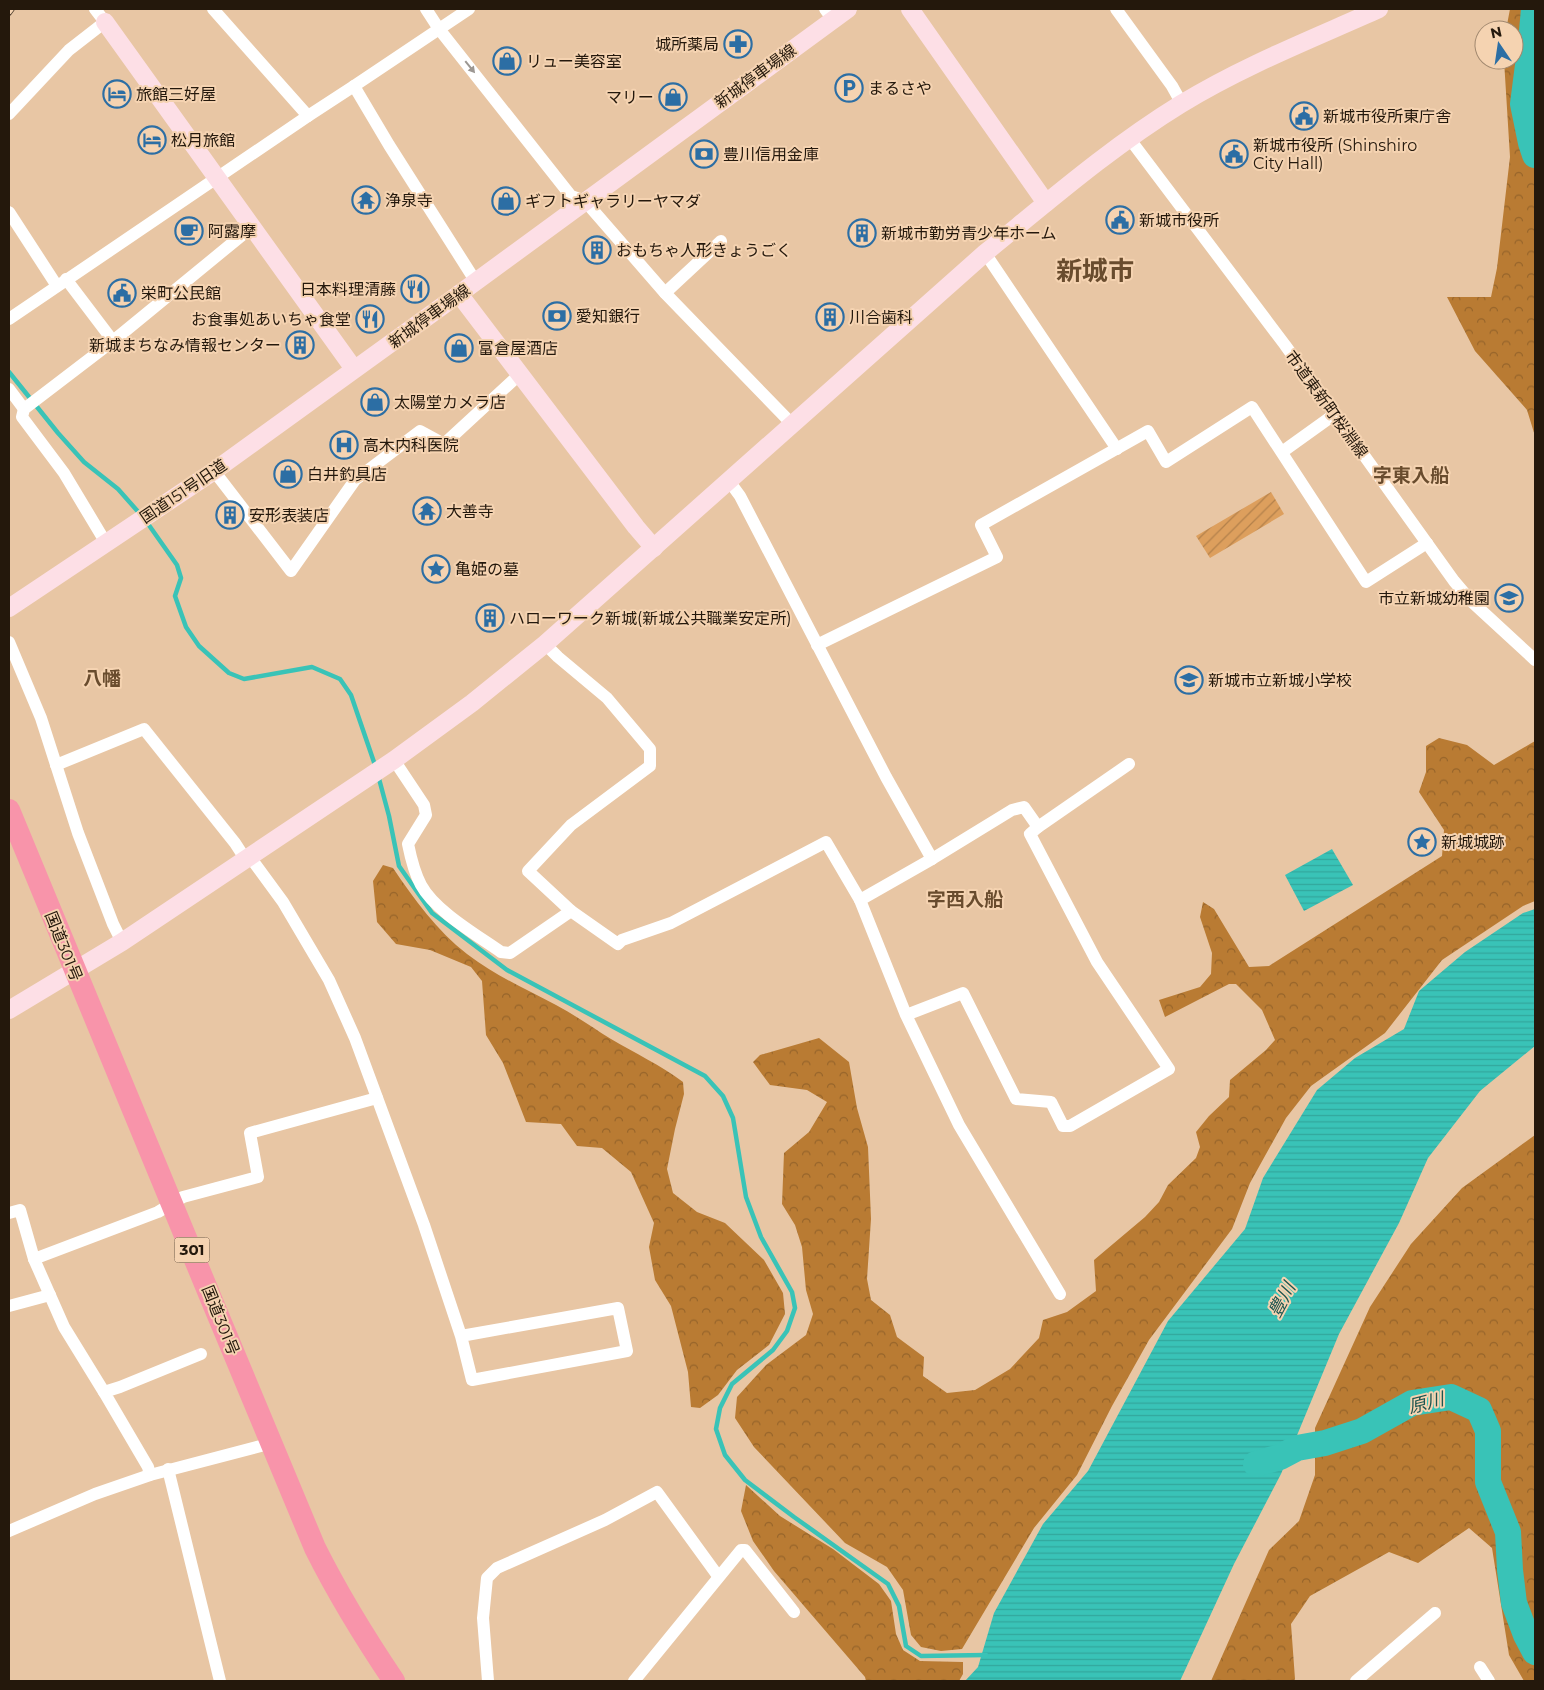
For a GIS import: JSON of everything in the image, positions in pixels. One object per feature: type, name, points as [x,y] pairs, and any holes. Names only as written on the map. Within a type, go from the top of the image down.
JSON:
[{"type":"highway","name":"国道301号","points":[[9,810],[315,1548],[333,1584],[394,1681]]},
{"type":"street","points":[[213,9],[308,116]]},
{"type":"street","points":[[426,9],[439,29],[571,196],[585,201],[665,292],[792,424]]},
{"type":"street","points":[[9,319],[308,116],[470,9]]},
{"type":"street","name":"新城停車場線","points":[[354,370],[585,201],[829,14],[848,9]]},
{"type":"street","points":[[910,9],[1046,203]]},
{"type":"street","points":[[1116,9],[1172,86],[1182,104]]},
{"type":"street","points":[[9,1010],[122,942],[368,777],[472,704],[545,644],[986,254],[1046,203],[1129,138],[1182,104],[1233,75],[1379,9]]},
{"type":"street","points":[[9,114],[100,16],[354,370]]},
{"type":"street","points":[[354,86],[476,282]]},
{"type":"street","name":"市道東新町桜淵線","points":[[1129,138],[1335,414],[1454,581],[1471,601],[1535,660]]},
{"type":"street","points":[[9,212],[62,282],[113,340]]},
{"type":"street","points":[[106,543],[64,473],[22,417],[30,405],[252,227]]},
{"type":"street","points":[[665,292],[721,241]]},
{"type":"street","points":[[986,254],[1117,449]]},
{"type":"street","points":[[459,294],[654,548]]},
{"type":"street","name":"国道151号旧道","points":[[9,608],[214,471],[354,370]]},
{"type":"street","points":[[214,471],[291,571],[355,480],[420,431],[444,444],[520,374]]},
{"type":"street","points":[[9,389],[30,405]]},
{"type":"street","points":[[818,645],[997,556],[981,525],[1148,431],[1166,462],[1252,407],[1366,582],[1428,543]]},
{"type":"street","points":[[1282,452],[1335,414]]},
{"type":"street","points":[[729,481],[740,496],[886,777],[932,859]]},
{"type":"street","points":[[9,642],[41,718],[78,833],[113,924],[122,942]]},
{"type":"street","points":[[545,644],[607,698],[650,749],[650,766],[571,825],[528,871],[572,911],[618,944],[622,940],[671,923],[826,842],[860,900],[906,1015],[959,1125],[1060,1294]]},
{"type":"street","points":[[56,765],[144,729],[283,902],[329,980],[356,1038],[376,1098],[401,1159],[462,1336],[472,1380],[627,1351],[618,1308],[462,1336]]},
{"type":"street","points":[[389,762],[424,805],[426,815],[408,844],[415,872],[422,887],[436,905],[501,952],[510,953],[572,911]]},
{"type":"street","points":[[906,1015],[962,993],[1016,1099],[1051,1102],[1063,1126],[1070,1126],[1169,1069],[1097,962],[1030,834],[1129,764]]},
{"type":"street","points":[[860,900],[1012,810],[1024,807],[1038,827]]},
{"type":"street","points":[[34,1259],[158,1212],[183,1197],[258,1177],[250,1133],[376,1098]]},
{"type":"street","points":[[9,1213],[20,1210],[34,1259],[64,1327],[148,1467],[150,1475]]},
{"type":"street","points":[[9,1306],[50,1295]]},
{"type":"street","points":[[104,1392],[120,1388],[201,1354]]},
{"type":"street","points":[[9,1531],[95,1494],[150,1475],[272,1443]]},
{"type":"street","points":[[168,1469],[220,1681]]},
{"type":"street","points":[[488,1681],[482,1618],[487,1578],[492,1572],[521,1557],[605,1520],[656,1492],[718,1576]]},
{"type":"street","points":[[634,1681],[741,1550],[745,1550],[794,1612]]},
{"type":"street","points":[[1356,1681],[1435,1613]]},
{"type":"street","points":[[1480,1667],[1489,1681]]},
{"type":"green space","points":[[1510,9],[1535,9],[1535,436],[1527,410],[1475,351],[1447,297],[1491,297],[1497,268],[1510,157],[1505,70],[1524,70],[1524,20],[1508,20]]},
{"type":"green space","points":[[1439,738],[1467,745],[1494,765],[1535,741],[1535,901],[1523,906],[1442,960],[1385,1033],[1311,1086],[1286,1118],[1250,1183],[1232,1229],[1149,1340],[1112,1406],[1077,1475],[1034,1528],[962,1649],[941,1651],[921,1647],[911,1635],[903,1590],[887,1567],[845,1543],[754,1447],[735,1418],[737,1397],[766,1365],[806,1335],[813,1314],[806,1290],[802,1247],[795,1225],[782,1204],[784,1153],[809,1132],[827,1102],[807,1090],[770,1085],[753,1062],[760,1055],[819,1038],[849,1062],[857,1108],[868,1147],[871,1219],[867,1279],[871,1300],[890,1315],[897,1337],[924,1357],[923,1376],[947,1393],[975,1390],[1010,1369],[1039,1338],[1043,1320],[1067,1312],[1096,1291],[1094,1260],[1145,1217],[1159,1202],[1168,1185],[1196,1158],[1200,1147],[1196,1132],[1209,1116],[1229,1097],[1230,1080],[1275,1040],[1262,1010],[1236,984],[1229,984],[1165,1017],[1159,1000],[1200,987],[1211,974],[1212,953],[1200,917],[1203,902],[1214,909],[1249,967],[1269,966],[1442,856],[1444,830],[1419,792],[1426,772],[1426,746]]},
{"type":"green space","points":[[383,865],[393,868],[436,925],[456,945],[478,962],[570,1013],[683,1082],[684,1094],[667,1169],[673,1193],[697,1212],[725,1223],[764,1260],[783,1293],[785,1314],[769,1345],[737,1370],[718,1395],[700,1408],[691,1407],[688,1372],[671,1306],[655,1280],[649,1247],[654,1223],[631,1172],[602,1148],[577,1146],[561,1124],[526,1122],[503,1063],[486,1035],[482,981],[471,967],[430,950],[396,944],[377,922],[373,881]]},
{"type":"green space","points":[[1535,1135],[1535,1681],[1524,1681],[1509,1655],[1492,1548],[1469,1528],[1418,1563],[1389,1552],[1310,1596],[1291,1624],[1294,1681],[1211,1681],[1269,1550],[1299,1521],[1315,1475],[1315,1428],[1370,1307],[1411,1244],[1462,1188]]},
{"type":"green space","points":[[746,1485],[780,1516],[833,1549],[879,1584],[891,1601],[896,1634],[903,1650],[920,1661],[963,1662],[963,1674],[959,1681],[866,1681],[865,1677],[774,1571],[753,1541],[741,1511]]},
{"type":"shaded area","points":[[1271,492],[1284,514],[1210,558],[1196,536]]},
{"type":"water","points":[[1332,849],[1353,885],[1304,911],[1285,875]]},
{"type":"water","name":"豊川","points":[[1535,909],[1535,1046],[1480,1091],[1428,1158],[1399,1223],[1339,1334],[1281,1474],[1234,1564],[1180,1681],[965,1681],[978,1667],[994,1613],[1043,1524],[1088,1471],[1168,1321],[1245,1229],[1263,1178],[1317,1090],[1355,1058],[1404,1029],[1419,991],[1465,952],[1523,913]]},
{"type":"waterway","points":[[1534,9],[1523,104],[1535,155]]},
{"type":"waterway","points":[[9,372],[84,462],[118,489],[141,515]]},
{"type":"waterway","points":[[146,521],[177,565],[181,578],[175,596],[186,627],[199,646],[229,673],[244,679],[312,667],[340,679],[351,695],[376,768]]},
{"type":"waterway","points":[[378,775],[399,866],[432,913],[507,970],[705,1076],[723,1096],[733,1118],[746,1197],[761,1237],[792,1292],[795,1308],[787,1331],[773,1350],[732,1384],[720,1408],[716,1429],[725,1455],[745,1480],[888,1584],[899,1606],[906,1646],[921,1656],[986,1655]]},
{"type":"waterway","name":"原川","points":[[1256,1464],[1280,1457],[1297,1448],[1325,1443],[1362,1431],[1412,1403],[1451,1397],[1479,1410],[1488,1431],[1488,1482],[1508,1532],[1514,1603],[1526,1635],[1535,1652]]},
{"type":"railway","points":[[9,13],[12,9]]},
{"type":"place","name":"城所薬局","points":[[738,44]]},
{"type":"place","name":"リュー美容室","points":[[507,61]]},
{"type":"place","name":"まるさや","points":[[849,88]]},
{"type":"place","name":"旅館三好屋","points":[[117,94]]},
{"type":"place","name":"マリー","points":[[673,97]]},
{"type":"place","name":"新城市役所東庁舎","points":[[1304,116]]},
{"type":"place","name":"松月旅館","points":[[152,140]]},
{"type":"place","name":"豊川信用金庫","points":[[704,154]]},
{"type":"place","name":"新城市役所 (Shinshiro City Hall)","points":[[1234,154]]},
{"type":"place","name":"浄泉寺","points":[[366,200]]},
{"type":"place","name":"ギフトギャラリーヤマダ","points":[[506,201]]},
{"type":"place","name":"新城市役所","points":[[1120,220]]},
{"type":"place","name":"阿露摩","points":[[189,231]]},
{"type":"place","name":"新城市勤労青少年ホーム","points":[[862,233]]},
{"type":"place","name":"おもちゃ人形きょうごく","points":[[597,250]]},
{"type":"place","name":"日本料理清藤","points":[[415,289]]},
{"type":"place","name":"栄町公民館","points":[[122,293]]},
{"type":"place","name":"愛知銀行","points":[[557,316]]},
{"type":"place","name":"川合歯科","points":[[830,317]]},
{"type":"place","name":"お食事処あいちゃ食堂","points":[[370,319]]},
{"type":"place","name":"新城まちなみ情報センター","points":[[300,345]]},
{"type":"place","name":"富倉屋酒店","points":[[459,348]]},
{"type":"place","name":"太陽堂カメラ店","points":[[375,402]]},
{"type":"place","name":"高木内科医院","points":[[344,445]]},
{"type":"place","name":"白井釣具店","points":[[288,474]]},
{"type":"place","name":"大善寺","points":[[427,511]]},
{"type":"place","name":"安形表装店","points":[[230,515]]},
{"type":"place","name":"亀姫の墓","points":[[436,569]]},
{"type":"place","name":"市立新城幼稚園","points":[[1509,598]]},
{"type":"place","name":"ハローワーク新城(新城公共職業安定所)","points":[[490,618]]},
{"type":"place","name":"新城市立新城小学校","points":[[1189,680]]},
{"type":"place","name":"新城城跡","points":[[1422,842]]},
{"type":"district","name":"新城市","points":[[1095,271]]},
{"type":"district","name":"字東入船","points":[[1411,475]]},
{"type":"district","name":"八幡","points":[[102,678]]},
{"type":"district","name":"字西入船","points":[[965,899]]}]
